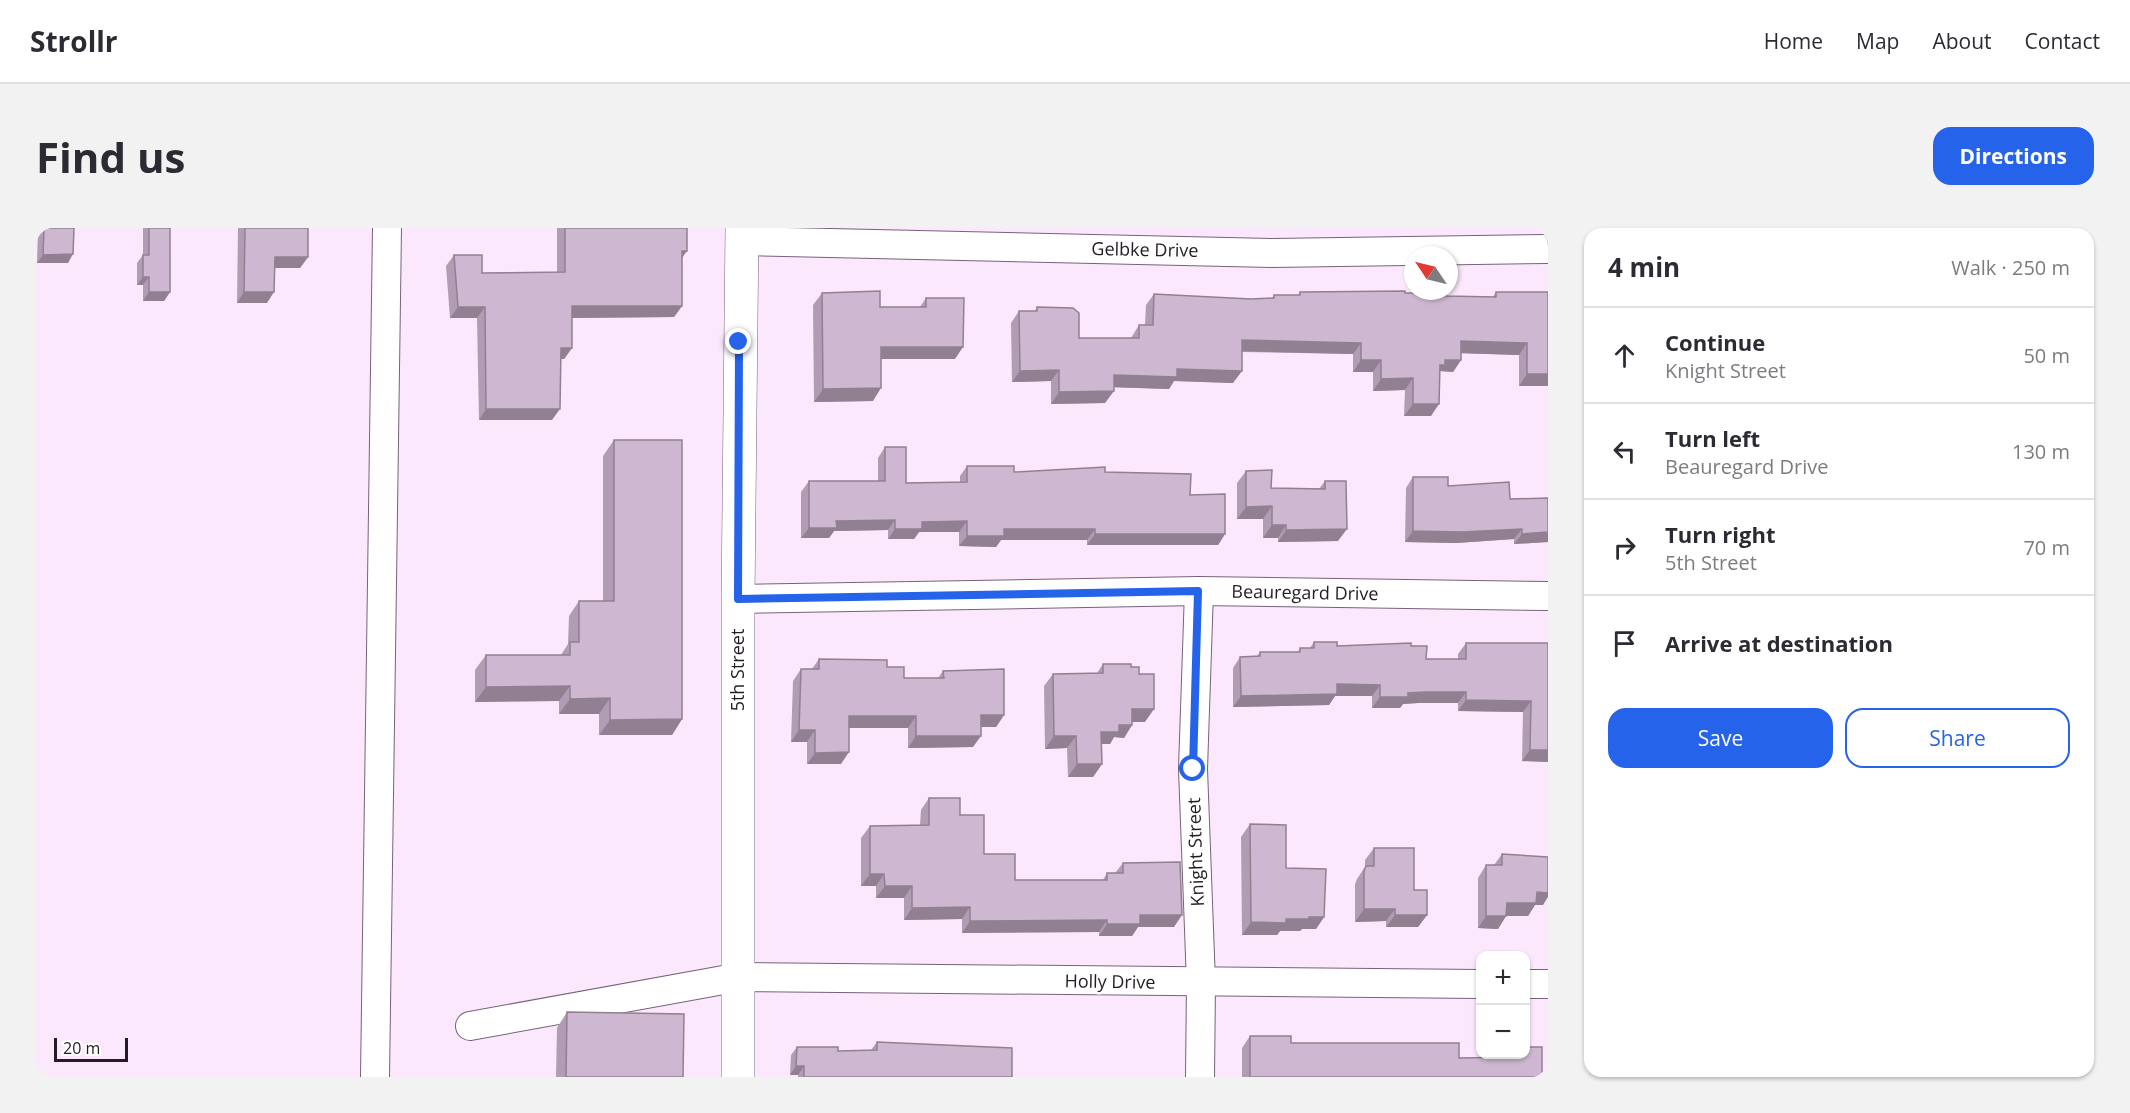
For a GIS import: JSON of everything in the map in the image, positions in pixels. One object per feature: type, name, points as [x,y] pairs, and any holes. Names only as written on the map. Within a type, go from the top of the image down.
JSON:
[{"type":"main road","name":"5th Street","points":[[738,1077],[740,977],[738,599],[742,235]]},
{"type":"street","points":[[375,1077],[387,228]]},
{"type":"street","name":"Gelbke Drive","points":[[742,235],[1272,253],[1548,249]]},
{"type":"street","name":"Beauregard Drive","points":[[738,599],[1198,591],[1548,597]]},
{"type":"street","name":"Knight Street","points":[[1198,591],[1193,769],[1201,983],[1200,1077]]},
{"type":"street","name":"Holly Drive","points":[[470,1026],[740,977],[1476,984]]},
{"type":"street","points":[[1530,984],[1548,984]]},
{"type":"building","points":[[44,228],[74,228],[73,254],[43,255]]},
{"type":"building","points":[[149,228],[170,228],[170,292],[149,292],[149,277],[143,277],[143,255],[149,255]]},
{"type":"building","points":[[245,228],[308,228],[308,257],[275,257],[274,292],[244,292]]},
{"type":"building","points":[[565,228],[687,228],[687,251],[682,251],[682,306],[572,306],[572,348],[561,348],[560,409],[486,409],[485,307],[458,307],[454,255],[482,255],[482,273],[565,272]]},
{"type":"building","points":[[880,291],[880,307],[926,307],[926,298],[964,298],[963,347],[881,347],[881,388],[823,389],[822,293]]},
{"type":"building","points":[[1404,291],[1404,300],[1458,300],[1458,296],[1496,297],[1496,292],[1548,292],[1548,374],[1527,374],[1527,343],[1461,341],[1461,360],[1445,360],[1445,365],[1440,365],[1439,404],[1413,404],[1413,378],[1381,379],[1381,360],[1361,360],[1361,343],[1242,340],[1242,371],[1177,369],[1177,377],[1114,375],[1114,391],[1059,392],[1059,370],[1020,371],[1019,311],[1037,311],[1037,307],[1073,308],[1079,313],[1079,338],[1139,338],[1139,325],[1153,325],[1154,294],[1251,299],[1274,298],[1274,295],[1300,295],[1300,292]]},
{"type":"building","points":[[614,440],[682,440],[682,719],[610,720],[610,698],[570,699],[570,686],[486,687],[486,655],[570,655],[570,642],[579,642],[579,601],[614,601]]},
{"type":"building","points":[[885,447],[906,447],[906,483],[967,482],[967,466],[1014,466],[1014,472],[1105,467],[1105,472],[1191,474],[1190,495],[1225,494],[1225,534],[1095,534],[1095,529],[1004,529],[1004,536],[967,536],[967,521],[922,522],[922,529],[895,529],[895,520],[836,521],[837,528],[809,528],[809,481],[885,481]]},
{"type":"building","points":[[1272,470],[1271,488],[1325,489],[1325,481],[1346,481],[1347,529],[1286,530],[1286,525],[1272,525],[1272,506],[1246,507],[1246,471]]},
{"type":"building","points":[[1413,477],[1448,477],[1448,486],[1509,482],[1510,499],[1548,498],[1548,532],[1522,534],[1522,529],[1463,532],[1413,531]]},
{"type":"building","points":[[1314,642],[1337,642],[1337,646],[1411,643],[1411,646],[1427,646],[1426,659],[1466,659],[1466,643],[1548,643],[1548,750],[1530,750],[1531,701],[1466,700],[1466,692],[1408,693],[1408,697],[1380,697],[1380,685],[1337,684],[1337,694],[1241,696],[1240,657],[1260,656],[1260,652],[1300,652],[1300,648],[1314,648]]},
{"type":"building","points":[[819,659],[887,660],[887,667],[904,667],[904,678],[944,678],[943,671],[1004,669],[1004,715],[981,715],[981,736],[916,736],[916,716],[849,716],[849,752],[815,753],[815,730],[799,730],[801,669],[819,669]]},
{"type":"building","points":[[1103,664],[1131,664],[1131,667],[1139,667],[1139,674],[1154,674],[1154,709],[1132,709],[1132,725],[1119,725],[1119,732],[1101,732],[1102,764],[1077,764],[1076,736],[1054,736],[1053,674],[1103,673]]},
{"type":"building","points":[[929,798],[960,798],[960,815],[984,815],[984,854],[1015,854],[1015,880],[1107,880],[1107,873],[1123,873],[1123,863],[1180,862],[1182,915],[1140,915],[1140,924],[1107,924],[1107,920],[970,921],[970,907],[912,908],[912,886],[885,886],[884,874],[870,874],[870,826],[929,825]]},
{"type":"building","points":[[1250,824],[1286,825],[1286,868],[1326,869],[1324,917],[1286,919],[1286,923],[1251,922]]},
{"type":"building","points":[[1374,848],[1414,848],[1414,890],[1427,890],[1427,915],[1395,915],[1395,909],[1364,909],[1364,871],[1366,866],[1374,866]]},
{"type":"building","points":[[1502,854],[1548,857],[1548,893],[1537,892],[1536,903],[1507,903],[1506,916],[1486,916],[1486,865],[1502,865]]},
{"type":"building","points":[[567,1012],[684,1014],[683,1077],[566,1077]]},
{"type":"building","points":[[1250,1036],[1291,1036],[1291,1043],[1459,1043],[1459,1058],[1476,1059],[1530,1059],[1530,1047],[1542,1047],[1542,1077],[1250,1077]]},
{"type":"building","points":[[877,1042],[1012,1048],[1012,1077],[804,1077],[804,1066],[796,1066],[797,1047],[838,1047],[838,1051],[877,1050]]},
{"type":"route","points":[[739,342],[738,599],[1198,591],[1193,769]]}]
